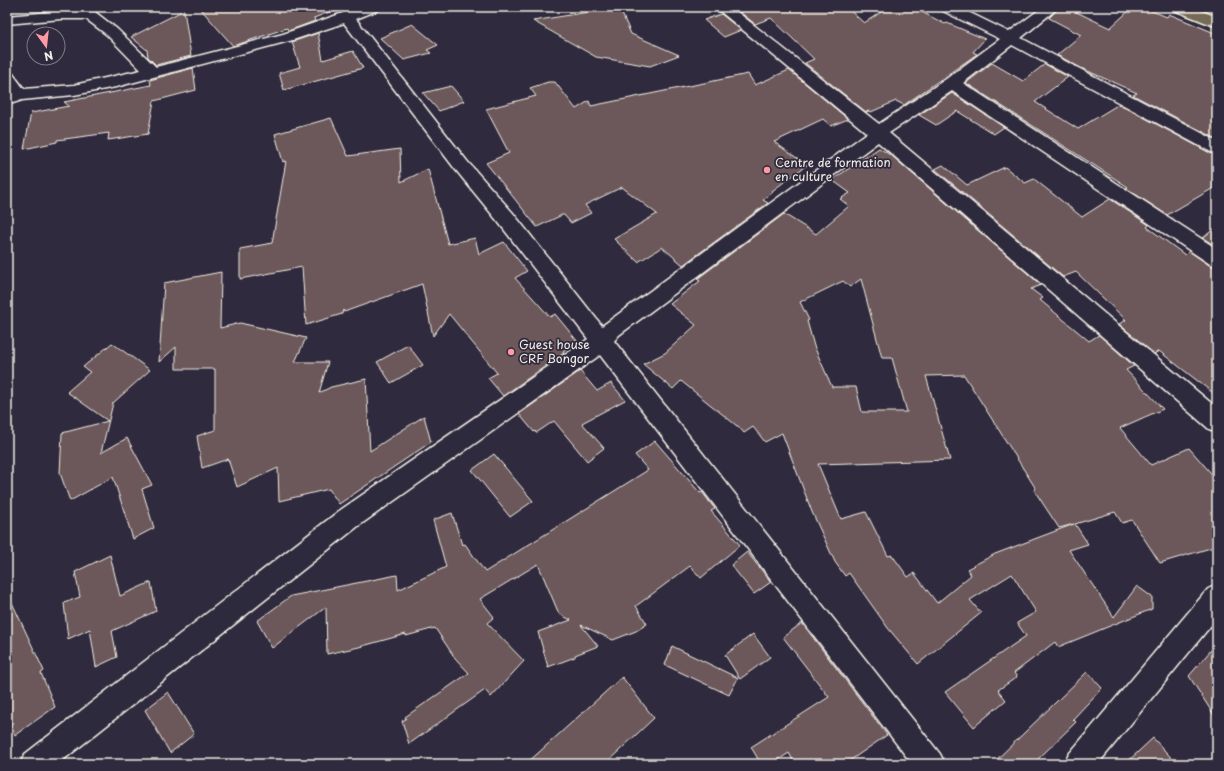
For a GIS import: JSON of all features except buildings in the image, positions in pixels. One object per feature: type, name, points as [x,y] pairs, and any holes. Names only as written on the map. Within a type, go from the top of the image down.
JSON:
[{"type":"highway","points":[[1179,7],[1217,22]]},
{"type":"street","points":[[7,78],[14,98],[74,90],[116,82],[262,44],[347,17],[373,7]]},
{"type":"street","points":[[722,7],[878,133],[1217,422]]},
{"type":"street","points":[[946,7],[1010,38],[1217,148]]},
{"type":"street","points":[[35,764],[348,519],[601,342],[612,329],[878,133],[952,83],[1052,7]]},
{"type":"street","points":[[7,20],[61,15],[90,15],[112,32],[154,73]]},
{"type":"street","points":[[347,17],[461,165],[506,218],[930,764]]},
{"type":"street","points":[[952,83],[1217,259]]},
{"type":"street","points":[[1079,764],[1217,598]]},
{"type":"place","name":"Centre de formation en culture","points":[[767,170]]},
{"type":"place","name":"Guest house CRF Bongor","points":[[511,352]]}]
